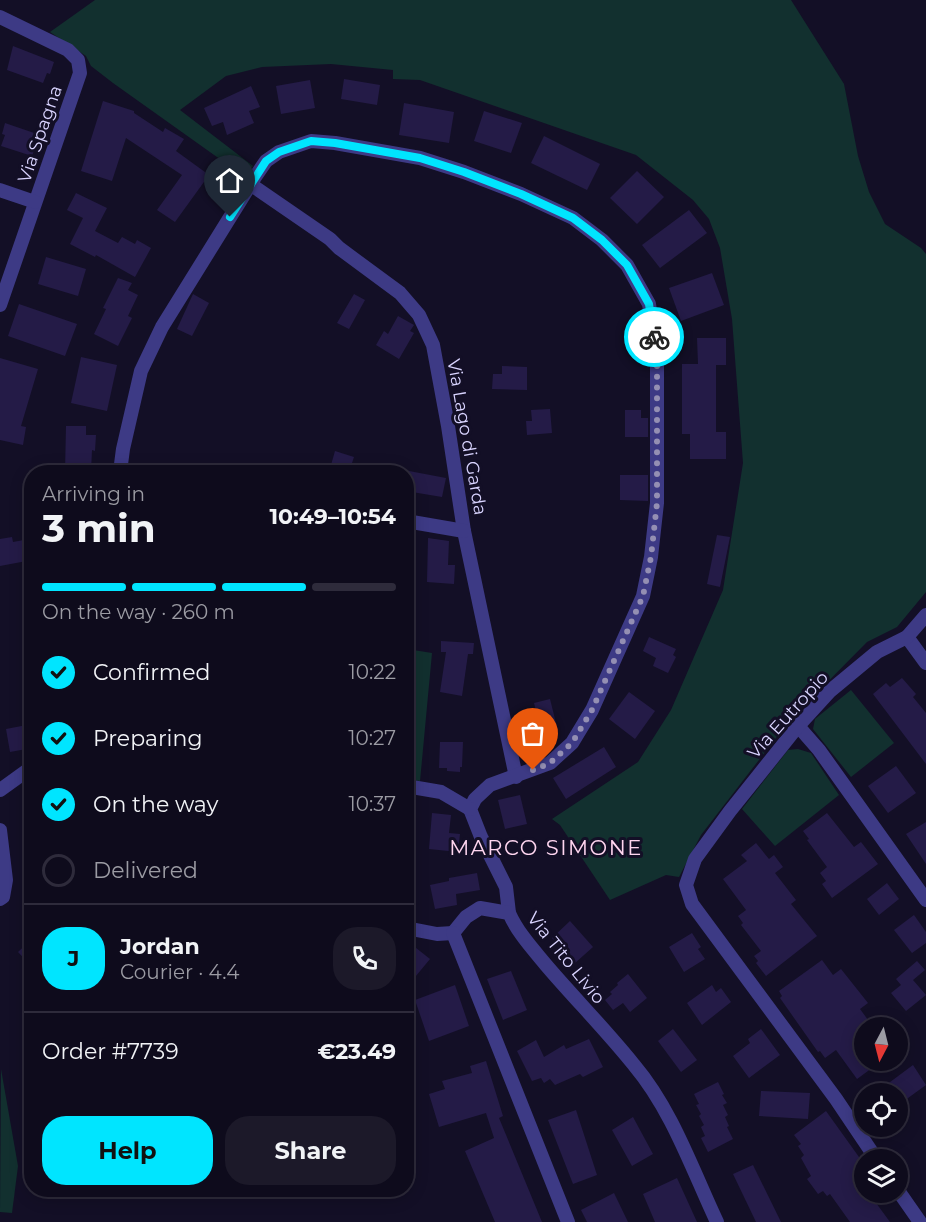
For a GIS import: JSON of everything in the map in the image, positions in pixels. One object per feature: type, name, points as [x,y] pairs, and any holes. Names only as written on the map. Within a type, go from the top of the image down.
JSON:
[{"type":"street","name":"Via Spagna","points":[[0,18],[68,50],[78,60],[80,73],[0,305]]},
{"type":"street","points":[[121,465],[141,372],[162,327],[250,184],[266,161],[279,152],[311,141],[420,158],[521,194],[573,218],[602,240],[627,265],[649,304],[657,357],[657,503],[651,557],[643,596],[592,710],[572,743],[550,763],[490,785],[475,799],[470,809]]},
{"type":"street","name":"Via Lago di Garda","points":[[250,184],[330,240],[399,293],[419,315],[433,345],[464,531],[516,777]]},
{"type":"street","points":[[0,190],[35,202]]},
{"type":"street","points":[[414,522],[464,531]]},
{"type":"street","name":"Via Eutropio","points":[[870,1149],[836,1099],[692,904],[686,885],[695,859],[798,726],[830,691],[877,652],[907,638],[926,615]]},
{"type":"street","points":[[907,638],[926,663]]},
{"type":"street","points":[[798,726],[819,750],[926,900]]},
{"type":"street","points":[[0,790],[24,773]]},
{"type":"street","points":[[414,787],[441,792],[470,809],[506,887],[509,913]]},
{"type":"street","points":[[0,830],[6,880],[3,897],[0,899]]},
{"type":"street","name":"Via Tito Livio","points":[[453,933],[466,917],[480,908],[509,913],[517,929],[655,1092],[717,1222]]},
{"type":"street","points":[[414,930],[437,934],[453,933],[568,1222]]},
{"type":"street","points":[[907,1203],[920,1222]]},
{"type":"green space","points":[[95,0],[791,0],[844,84],[858,156],[869,192],[885,224],[921,248],[926,254],[926,592],[897,627],[867,642],[789,721],[701,835],[679,877],[666,875],[610,900],[560,825],[552,819],[638,762],[671,710],[723,590],[743,463],[732,319],[720,248],[709,219],[693,200],[636,155],[420,80],[393,79],[393,70],[331,64],[262,67],[226,76],[180,110],[253,166],[245,177],[113,83],[91,66],[86,56],[50,32]]},
{"type":"green space","points":[[414,650],[432,653],[420,781],[414,780]]},
{"type":"green space","points":[[851,690],[894,743],[851,777],[813,729],[815,719]]},
{"type":"green space","points":[[798,749],[811,753],[839,795],[775,846],[742,809],[788,750]]},
{"type":"green space","points":[[1,1069],[18,1166],[12,1213],[0,1212]]},
{"type":"building","points":[[13,46],[54,62],[50,74],[47,73],[43,83],[7,70]]},
{"type":"building","points":[[344,79],[380,85],[377,105],[341,99]]},
{"type":"building","points":[[310,80],[315,108],[281,114],[276,86]]},
{"type":"building","points":[[251,86],[260,107],[249,111],[254,123],[227,135],[223,122],[212,126],[204,108]]},
{"type":"building","points":[[103,101],[134,111],[163,132],[165,128],[184,139],[176,151],[209,175],[175,222],[157,210],[182,175],[126,138],[112,181],[81,171]]},
{"type":"building","points":[[404,103],[454,112],[449,143],[399,135]]},
{"type":"building","points":[[484,111],[522,123],[511,153],[474,141]]},
{"type":"building","points":[[5,123],[40,135],[32,156],[1,146],[5,135],[2,134]]},
{"type":"building","points":[[544,136],[600,164],[587,190],[531,163]]},
{"type":"building","points":[[637,171],[664,197],[637,224],[610,198]]},
{"type":"building","points":[[76,193],[107,208],[95,231],[118,243],[122,237],[135,244],[137,240],[151,248],[135,277],[96,255],[95,257],[70,244],[83,218],[67,210]]},
{"type":"building","points":[[689,210],[707,233],[660,268],[642,245]]},
{"type":"building","points":[[46,257],[86,269],[78,296],[38,284]]},
{"type":"building","points":[[712,273],[724,305],[681,321],[669,288]]},
{"type":"building","points":[[118,278],[132,283],[128,290],[138,295],[128,316],[132,318],[118,346],[94,334],[106,309],[103,308]]},
{"type":"building","points":[[193,294],[209,303],[192,336],[177,329]]},
{"type":"building","points":[[354,294],[365,300],[349,329],[337,323]]},
{"type":"building","points":[[19,304],[77,324],[65,356],[8,336]]},
{"type":"building","points":[[398,316],[414,325],[410,331],[414,333],[399,359],[376,345],[384,331],[388,334]]},
{"type":"building","points":[[697,338],[726,338],[726,365],[716,365],[716,432],[726,432],[726,459],[690,459],[690,434],[682,434],[682,364],[698,364]]},
{"type":"building","points":[[81,357],[117,365],[107,411],[71,403]]},
{"type":"building","points":[[0,358],[38,369],[21,426],[26,427],[23,445],[0,440]]},
{"type":"building","points":[[502,366],[527,367],[527,390],[492,389],[493,374],[502,374]]},
{"type":"building","points":[[550,409],[552,433],[527,435],[526,421],[532,421],[531,410]]},
{"type":"building","points":[[625,410],[641,410],[641,418],[648,418],[648,437],[625,437]]},
{"type":"building","points":[[66,426],[86,426],[86,435],[96,435],[91,465],[65,465]]},
{"type":"building","points":[[335,451],[354,457],[351,465],[331,465]]},
{"type":"building","points":[[414,472],[446,478],[442,497],[414,492]]},
{"type":"building","points":[[620,475],[648,475],[648,501],[620,500]]},
{"type":"building","points":[[717,535],[730,537],[720,587],[707,584]]},
{"type":"building","points":[[12,537],[13,542],[24,540],[24,562],[0,566],[0,539]]},
{"type":"building","points":[[428,538],[449,541],[448,565],[455,565],[454,584],[427,582]]},
{"type":"building","points":[[649,637],[676,649],[673,655],[676,657],[668,673],[653,666],[656,658],[643,651]]},
{"type":"building","points":[[441,641],[474,643],[473,654],[468,654],[462,696],[440,692],[446,652],[441,652]]},
{"type":"building","points":[[902,678],[916,694],[913,697],[926,713],[926,764],[873,694],[886,683],[890,687]]},
{"type":"building","points":[[629,692],[655,711],[635,739],[609,719]]},
{"type":"building","points":[[550,699],[558,731],[542,736],[534,703]]},
{"type":"building","points":[[24,726],[24,749],[10,752],[6,729]]},
{"type":"building","points":[[440,742],[463,742],[460,772],[439,768]]},
{"type":"building","points":[[604,747],[616,767],[566,799],[553,778]]},
{"type":"building","points":[[896,766],[916,793],[888,813],[868,786]]},
{"type":"building","points":[[520,795],[527,824],[505,829],[498,800]]},
{"type":"building","points":[[432,813],[451,815],[449,833],[460,834],[458,852],[429,849]]},
{"type":"building","points":[[827,813],[854,847],[861,842],[878,864],[832,898],[822,884],[826,881],[820,873],[827,867],[803,831]]},
{"type":"building","points":[[926,822],[926,864],[906,834]]},
{"type":"building","points":[[756,843],[769,859],[774,855],[783,867],[775,873],[796,900],[791,904],[817,936],[766,976],[756,963],[758,961],[754,956],[761,951],[741,925],[743,923],[738,916],[746,910],[723,879],[747,861],[741,855]]},
{"type":"building","points":[[477,873],[480,890],[456,894],[457,905],[435,909],[430,885],[449,881],[449,878]]},
{"type":"building","points":[[887,883],[899,899],[879,915],[867,899]]},
{"type":"building","points":[[914,915],[926,932],[926,943],[912,953],[894,930]]},
{"type":"building","points":[[570,921],[593,947],[575,963],[552,938]]},
{"type":"building","points":[[692,933],[705,959],[684,972],[669,947]]},
{"type":"building","points":[[24,946],[24,958],[18,952]]},
{"type":"building","points":[[414,946],[430,959],[414,978]]},
{"type":"building","points":[[822,960],[833,975],[841,969],[868,1003],[860,1009],[866,1017],[854,1017],[854,1071],[868,1071],[857,1079],[836,1050],[825,1058],[820,1051],[818,1052],[780,998],[782,996],[779,991]]},
{"type":"building","points":[[917,961],[925,970],[913,980],[926,995],[906,1011],[891,993],[901,985],[896,979]]},
{"type":"building","points":[[511,971],[527,1010],[503,1020],[487,979]]},
{"type":"building","points":[[628,974],[647,998],[630,1012],[623,1003],[613,1010],[605,1000],[612,994],[610,992],[618,985],[617,983]]},
{"type":"building","points":[[455,985],[469,1026],[429,1041],[415,1000]]},
{"type":"building","points":[[712,985],[716,992],[721,988],[731,1002],[702,1025],[687,1003]]},
{"type":"building","points":[[673,1029],[697,1060],[681,1072],[658,1041]]},
{"type":"building","points":[[761,1029],[780,1055],[749,1078],[733,1056],[750,1043],[748,1039]]},
{"type":"building","points":[[589,1039],[603,1067],[583,1077],[580,1074],[555,1085],[550,1079],[544,1083],[541,1078],[532,1081],[517,1051],[536,1040],[544,1057],[564,1045],[566,1049]]},
{"type":"building","points":[[486,1061],[503,1116],[499,1118],[542,1222],[495,1222],[465,1151],[494,1138],[486,1113],[439,1127],[429,1094],[445,1089],[442,1081],[472,1073],[470,1066]]},
{"type":"building","points":[[913,1065],[926,1085],[908,1098],[908,1083],[889,1083],[908,1071]]},
{"type":"building","points":[[718,1082],[727,1103],[723,1105],[728,1115],[725,1117],[733,1139],[708,1152],[701,1138],[705,1136],[701,1127],[704,1125],[699,1116],[701,1114],[696,1105],[699,1104],[694,1094]]},
{"type":"building","points":[[761,1091],[810,1093],[808,1119],[759,1116]]},
{"type":"building","points":[[576,1110],[597,1175],[573,1184],[548,1120]]},
{"type":"building","points":[[826,1111],[854,1150],[854,1203],[876,1203],[890,1222],[850,1222],[830,1194],[827,1196],[823,1191],[818,1194],[807,1179],[811,1176],[801,1158],[804,1155],[798,1146],[801,1144],[794,1135]]},
{"type":"building","points":[[633,1117],[653,1154],[632,1166],[612,1130]]},
{"type":"building","points":[[753,1165],[781,1222],[756,1222],[733,1174]]},
{"type":"building","points":[[677,1178],[697,1222],[655,1222],[643,1194]]},
{"type":"building","points":[[614,1193],[628,1222],[587,1222],[581,1210]]},
{"type":"way so far","points":[[533,770],[550,763],[572,743],[592,710],[643,596],[651,557],[657,503],[657,357],[654,337]]},
{"type":"district","name":"MARCO SIMONE","points":[[546,848]]},
{"type":"route","points":[[230,217],[266,161],[279,152],[311,141],[420,158],[521,194],[573,218],[602,240],[627,265],[649,304],[654,337]]}]
